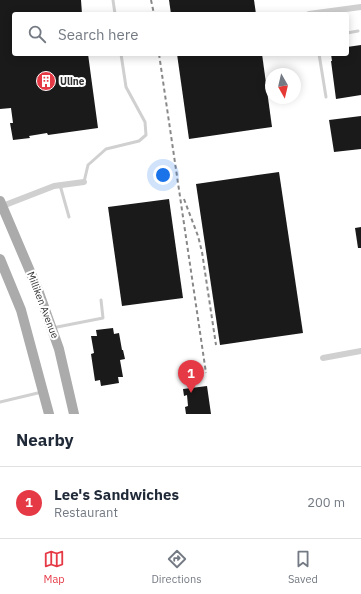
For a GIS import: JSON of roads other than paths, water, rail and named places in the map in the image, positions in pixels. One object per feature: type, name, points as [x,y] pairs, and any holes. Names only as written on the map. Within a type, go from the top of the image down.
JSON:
[{"type":"main road","name":"Milliken Avenue","points":[[1,205],[38,290],[52,328],[59,349],[74,414]]},
{"type":"main road","points":[[0,259],[22,310],[49,414]]},
{"type":"street","points":[[326,12],[361,7]]},
{"type":"street","points":[[1,205],[54,186],[84,182]]},
{"type":"street","points":[[323,358],[361,351]]},
{"type":"lane","points":[[113,0],[116,12]]},
{"type":"lane","points":[[349,33],[358,32]]},
{"type":"lane","points":[[84,182],[88,165],[106,149],[139,141],[146,135],[145,122],[126,87],[121,56]]},
{"type":"lane","points":[[319,56],[326,97]]},
{"type":"lane","points":[[60,185],[69,217]]},
{"type":"lane","points":[[52,328],[103,318],[101,300]]},
{"type":"lane","points":[[0,402],[44,392]]},
{"type":"railway","points":[[151,0],[154,12]]},
{"type":"railway","points":[[159,56],[206,373]]},
{"type":"railway","points":[[184,199],[198,236],[202,252],[216,345]]},
{"type":"place","name":"Uline","points":[[46,81]]},
{"type":"place","name":"Lee's Sandwiches","points":[[191,393]]}]
